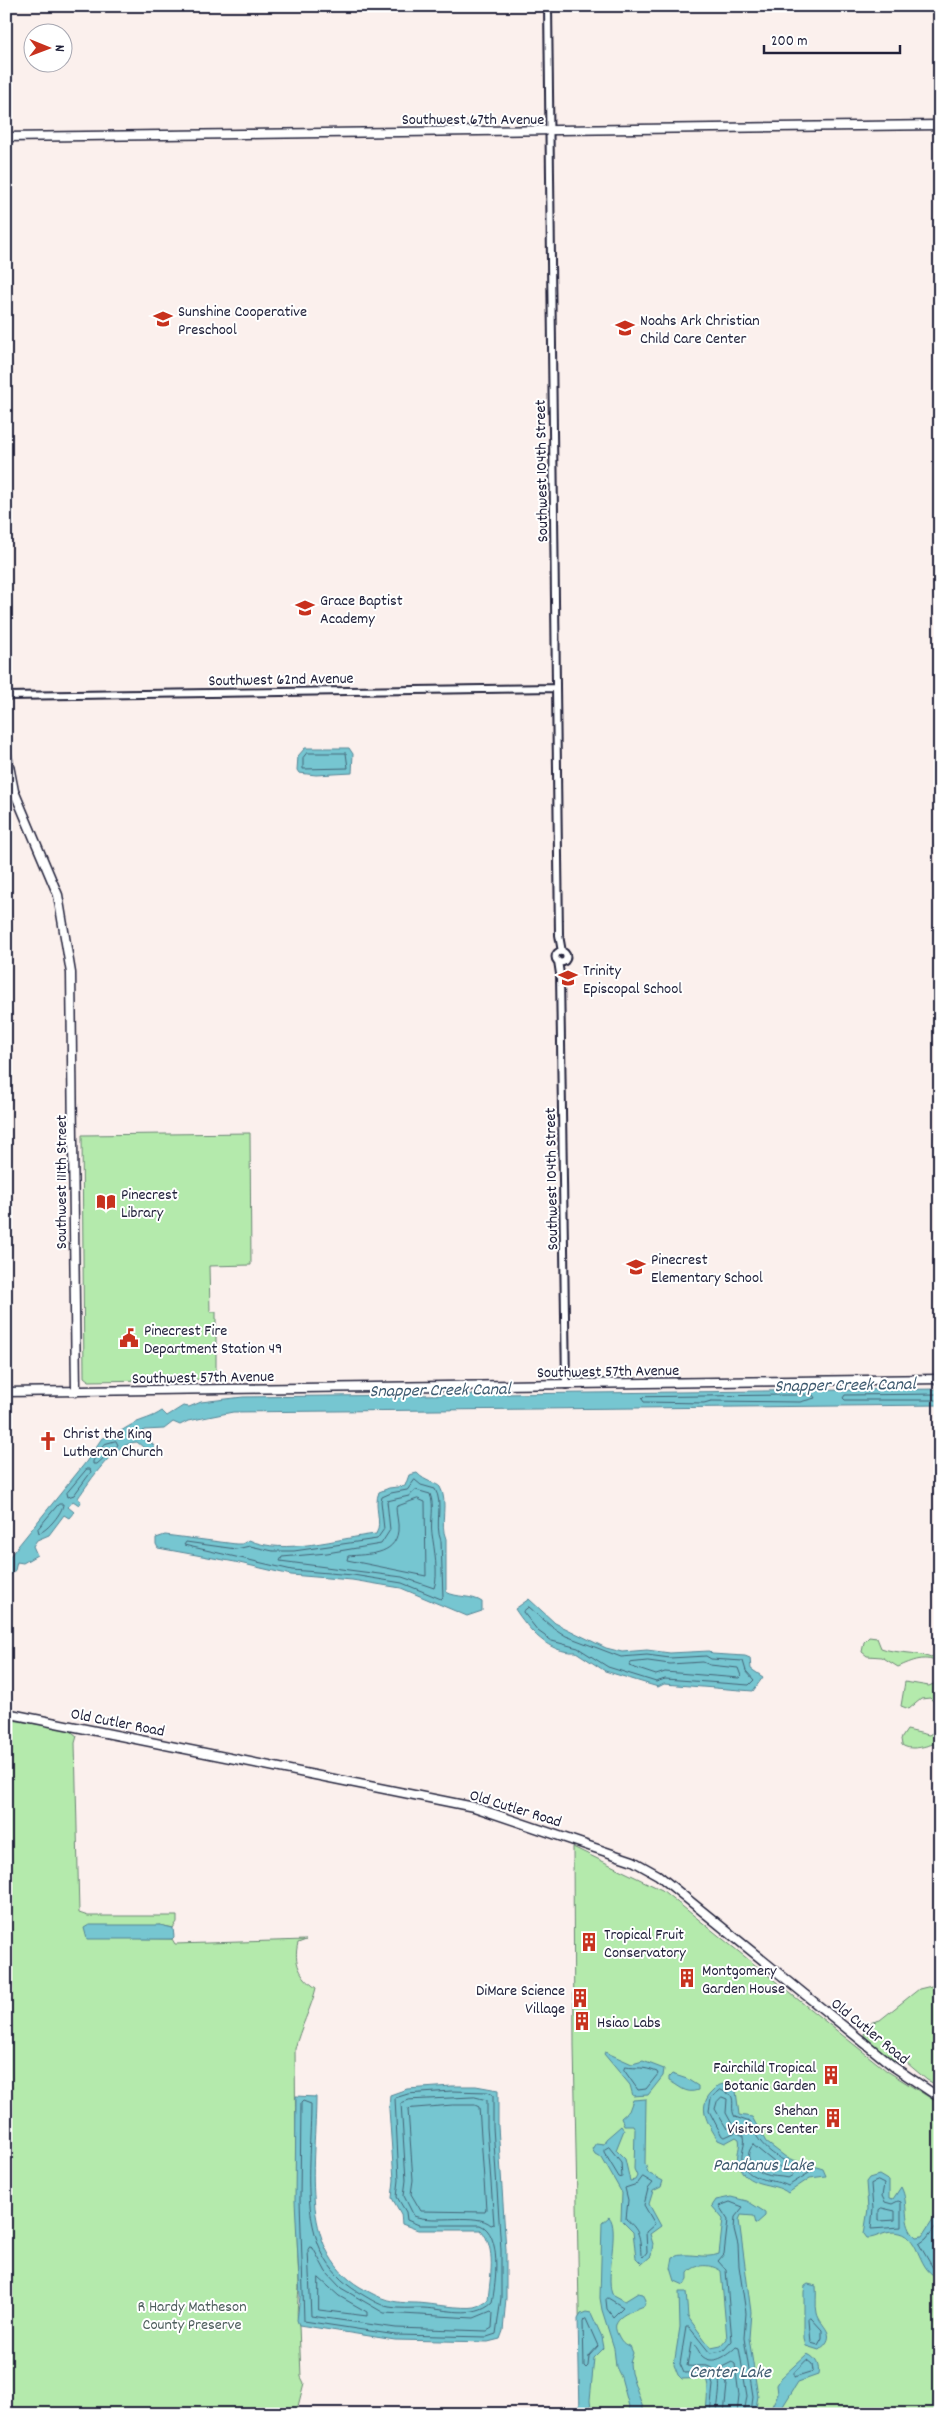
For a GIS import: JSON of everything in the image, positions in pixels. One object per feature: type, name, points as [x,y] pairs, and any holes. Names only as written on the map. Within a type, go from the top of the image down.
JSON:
[{"type":"main road","name":"Southwest 67th Avenue","points":[[6,138],[940,126]]},
{"type":"main road","name":"Southwest 111th Street","points":[[6,750],[14,791],[58,895],[71,973],[76,1392]]},
{"type":"main road","name":"Southwest 57th Avenue","points":[[6,1392],[940,1379]]},
{"type":"main road","name":"Old Cutler Road","points":[[6,1713],[474,1807],[633,1861],[665,1880],[894,2067],[940,2098]]},
{"type":"street","name":"Southwest 104th Street","points":[[548,6],[560,952],[555,956],[561,962],[566,1385]]},
{"type":"street","name":"Southwest 62nd Avenue","points":[[6,696],[556,688]]},
{"type":"green space","points":[[250,1133],[251,1265],[209,1266],[210,1312],[216,1312],[216,1379],[89,1381],[84,1377],[82,1135]]},
{"type":"green space","points":[[940,1626],[940,1664],[930,1659],[924,1659],[898,1667],[882,1657],[867,1656],[862,1652],[864,1642],[869,1637],[877,1638],[881,1648],[919,1654],[931,1658],[939,1652]]},
{"type":"green space","points":[[940,1681],[940,1708],[930,1698],[921,1699],[909,1709],[901,1706],[905,1682],[929,1686]]},
{"type":"green space","name":"R Hardy Matheson County Preserve","points":[[12,1720],[68,1729],[77,1736],[75,1743],[79,1913],[88,1916],[177,1916],[177,1922],[173,1928],[160,1925],[87,1938],[172,1939],[175,1944],[306,1940],[298,1943],[297,1963],[302,1974],[316,1988],[295,2049],[296,2196],[299,2284],[297,2316],[301,2377],[304,2383],[296,2414],[6,2414],[6,1722]]},
{"type":"green space","points":[[940,1728],[940,1742],[916,1748],[902,1745],[901,1739],[907,1730],[929,1735]]},
{"type":"green space","points":[[573,1847],[662,1890],[887,2071],[940,2104],[940,2414],[581,2414],[574,2045]]},
{"type":"green space","points":[[940,1984],[940,2087],[927,2080],[900,2057],[895,2061],[890,2060],[864,2035],[869,2023],[880,2020],[919,1989]]},
{"type":"water","points":[[305,748],[349,748],[353,754],[352,773],[316,775],[299,773],[297,770],[298,756]]},
{"type":"water","points":[[940,1389],[940,1405],[233,1412],[188,1421],[180,1425],[173,1422],[164,1429],[144,1430],[142,1433],[155,1447],[149,1452],[137,1442],[120,1448],[112,1455],[78,1498],[81,1502],[79,1505],[73,1501],[68,1507],[74,1512],[69,1518],[64,1515],[49,1535],[37,1540],[33,1546],[37,1555],[23,1563],[17,1562],[15,1570],[6,1581],[6,1561],[86,1462],[102,1438],[114,1435],[162,1411],[167,1416],[183,1406],[189,1407],[201,1402],[243,1397]]},
{"type":"water","points":[[417,1473],[440,1487],[443,1493],[443,1526],[446,1539],[446,1592],[482,1602],[482,1611],[467,1616],[401,1588],[352,1580],[291,1575],[235,1562],[158,1548],[156,1544],[156,1538],[165,1535],[236,1544],[242,1544],[249,1540],[278,1546],[295,1546],[376,1534],[379,1524],[377,1497],[379,1492],[389,1488],[405,1486],[409,1475]]},
{"type":"water","points":[[529,1599],[555,1623],[606,1648],[622,1652],[647,1650],[670,1653],[709,1651],[712,1654],[745,1656],[750,1658],[751,1669],[763,1677],[753,1691],[664,1684],[658,1687],[605,1671],[576,1652],[566,1652],[557,1649],[540,1639],[515,1609]]},
{"type":"water","points":[[89,1925],[160,1925],[173,1928],[174,1937],[172,1939],[87,1939],[84,1928]]},
{"type":"water","points":[[605,2052],[632,2064],[643,2061],[664,2069],[663,2076],[648,2095],[633,2096],[630,2085],[604,2054]]},
{"type":"water","points":[[672,2074],[687,2079],[698,2086],[698,2090],[689,2091],[669,2081],[669,2077]]},
{"type":"water","name":"Pandanus Lake","points":[[724,2084],[736,2091],[739,2115],[752,2117],[766,2142],[787,2158],[823,2169],[826,2176],[810,2178],[788,2193],[782,2189],[753,2181],[746,2177],[741,2171],[738,2162],[739,2139],[736,2137],[725,2143],[718,2140],[705,2114],[705,2102],[718,2086]]},
{"type":"water","points":[[476,2086],[498,2090],[498,2126],[506,2250],[506,2298],[503,2331],[500,2339],[488,2342],[395,2340],[299,2325],[297,2320],[300,2297],[295,2201],[296,2096],[316,2097],[313,2174],[314,2201],[318,2227],[327,2250],[340,2270],[360,2287],[381,2298],[394,2301],[469,2307],[488,2300],[491,2254],[486,2238],[481,2230],[418,2230],[402,2224],[401,2214],[392,2198],[394,2180],[389,2109],[390,2095],[407,2089]]},
{"type":"water","points":[[646,2099],[645,2163],[648,2173],[663,2181],[661,2187],[653,2191],[649,2204],[661,2226],[650,2234],[653,2244],[651,2256],[642,2264],[636,2258],[633,2232],[621,2220],[622,2193],[602,2158],[595,2154],[592,2149],[596,2143],[604,2144],[606,2139],[621,2126],[624,2130],[616,2150],[625,2159],[630,2181],[635,2180],[637,2176],[634,2169],[635,2129],[633,2125],[624,2125],[621,2118],[629,2111],[633,2100]]},
{"type":"water","points":[[879,2175],[889,2181],[889,2198],[893,2199],[901,2187],[904,2193],[907,2220],[911,2232],[916,2237],[922,2236],[935,2216],[940,2216],[940,2278],[933,2275],[927,2269],[912,2241],[907,2236],[890,2232],[867,2238],[864,2234],[868,2209],[866,2182],[869,2178]]},
{"type":"water","name":"Center Lake","points":[[731,2197],[747,2201],[765,2212],[765,2216],[756,2224],[754,2216],[741,2215],[739,2220],[751,2312],[749,2338],[758,2396],[755,2414],[706,2414],[708,2386],[706,2378],[682,2379],[674,2365],[680,2327],[679,2292],[686,2292],[688,2317],[711,2348],[721,2346],[727,2339],[721,2271],[708,2266],[695,2267],[688,2273],[688,2279],[684,2285],[675,2281],[671,2268],[673,2257],[679,2255],[713,2256],[719,2254],[723,2219],[712,2206],[716,2200]]},
{"type":"water","points":[[609,2217],[613,2231],[610,2276],[612,2294],[625,2301],[638,2293],[643,2294],[646,2300],[644,2306],[623,2316],[616,2324],[618,2335],[626,2345],[630,2346],[633,2353],[630,2363],[631,2373],[645,2414],[631,2414],[621,2377],[616,2367],[614,2348],[602,2310],[600,2298],[602,2223]]},
{"type":"water","points":[[808,2284],[816,2286],[817,2313],[828,2335],[825,2344],[819,2350],[806,2346],[804,2339],[804,2292],[805,2286]]},
{"type":"water","points":[[591,2313],[602,2337],[604,2348],[594,2358],[590,2400],[592,2414],[580,2414],[578,2319],[581,2314]]},
{"type":"water","points":[[807,2354],[817,2362],[818,2375],[798,2382],[778,2414],[768,2414],[778,2394],[777,2385],[781,2378]]},
{"type":"place","name":"Sunshine Cooperative Preschool","points":[[163,319]]},
{"type":"place","name":"Noahs Ark Christian Child Care Center","points":[[625,328]]},
{"type":"place","name":"Grace Baptist Academy","points":[[305,608]]},
{"type":"place","name":"Trinity Episcopal School","points":[[568,978]]},
{"type":"place","name":"Pinecrest Library","points":[[106,1202]]},
{"type":"place","name":"Pinecrest Elementary School","points":[[636,1267]]},
{"type":"place","name":"Pinecrest Fire Department Station 49","points":[[129,1338]]},
{"type":"place","name":"Christ the King Lutheran Church","points":[[48,1441]]},
{"type":"place","name":"Tropical Fruit Conservatory","points":[[589,1942]]},
{"type":"place","name":"Montgomery Garden House","points":[[687,1978]]},
{"type":"place","name":"DiMare Science Village","points":[[580,1998]]},
{"type":"place","name":"Hsiao Labs","points":[[582,2021]]},
{"type":"place","name":"Fairchild Tropical Botanic Garden","points":[[831,2075]]},
{"type":"place","name":"Shehan Visitors Center","points":[[833,2118]]},
{"type":"water label","name":"Snapper Creek Canal","points":[[845,1384]]},
{"type":"water label","name":"Snapper Creek Canal","points":[[440,1389]]}]
